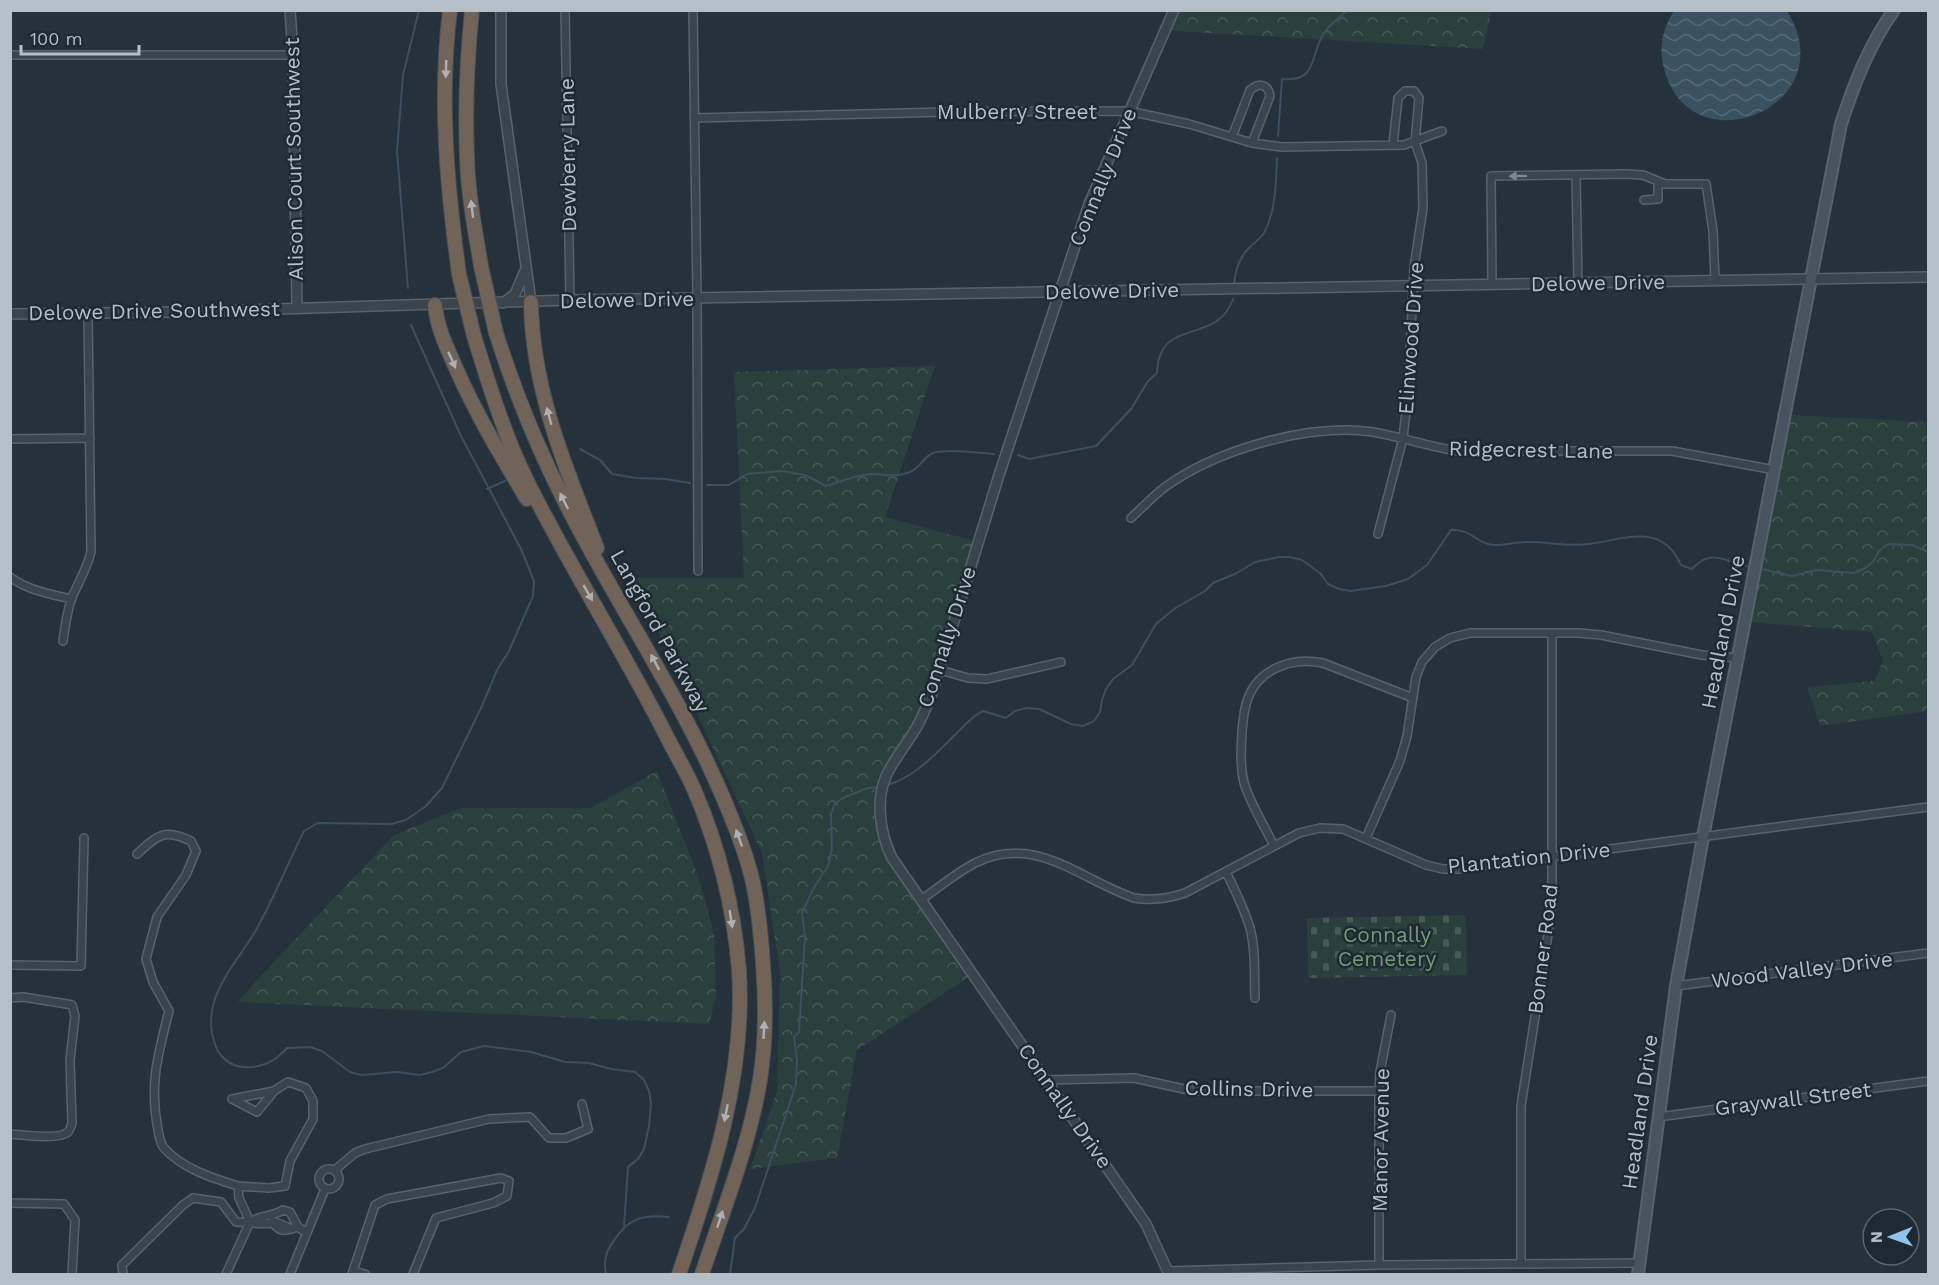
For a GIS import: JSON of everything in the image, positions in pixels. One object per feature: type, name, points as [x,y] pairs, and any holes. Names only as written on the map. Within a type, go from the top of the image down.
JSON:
[{"type":"highway","name":"Langford Parkway","points":[[450,10],[445,145],[459,273],[474,336],[507,434],[527,481],[650,702],[694,789],[717,852],[730,912],[737,958],[738,1027],[733,1081],[701,1210],[679,1275]]},
{"type":"highway","name":"Langford Parkway","points":[[472,10],[468,48],[467,158],[481,266],[496,333],[530,430],[579,530],[665,680],[713,773],[743,849],[753,881],[759,912],[766,999],[760,1080],[746,1144],[702,1275]]},
{"type":"highway","points":[[531,302],[532,338],[552,426],[614,589]]},
{"type":"highway","points":[[435,305],[436,318],[444,342],[484,425],[529,502],[575,570]]},
{"type":"main road","name":"Headland Drive","points":[[1638,1269],[1676,986],[1841,124],[1854,83],[1869,50],[1894,10]]},
{"type":"street","name":"Alison Court Southwest","points":[[290,10],[293,55],[297,308]]},
{"type":"street","points":[[501,10],[501,84],[531,302]]},
{"type":"street","name":"Dewberry Lane","points":[[565,10],[570,300]]},
{"type":"street","points":[[693,10],[698,572]]},
{"type":"street","name":"Connally Drive","points":[[1169,1273],[1146,1224],[892,858],[882,832],[881,798],[887,774],[918,723],[940,670],[995,485],[1089,204],[1173,10]]},
{"type":"street","points":[[10,55],[293,55]]},
{"type":"street","points":[[1232,137],[1250,90],[1256,85],[1263,85],[1269,89],[1270,96],[1252,143]]},
{"type":"street","name":"Elinwood Drive","points":[[1378,534],[1403,438],[1408,394],[1413,286],[1423,208],[1422,163],[1415,142],[1419,98],[1414,91],[1405,90],[1398,98],[1393,145]]},
{"type":"street","name":"Mulberry Street","points":[[694,118],[946,112],[1129,111],[1189,124],[1252,143],[1282,147],[1404,145],[1442,131]]},
{"type":"street","points":[[1576,175],[1578,283]]},
{"type":"street","points":[[1491,285],[1491,176],[1643,175],[1665,184]]},
{"type":"street","points":[[1644,200],[1658,199],[1658,184],[1707,184],[1713,231],[1715,280]]},
{"type":"street","points":[[502,303],[515,294],[526,269]]},
{"type":"street","name":"Delowe Drive","points":[[297,308],[570,300],[1929,277]]},
{"type":"street","name":"Delowe Drive Southwest","points":[[10,314],[297,308]]},
{"type":"street","points":[[63,640],[72,599],[87,567],[91,552],[88,314]]},
{"type":"street","name":"Ridgecrest Lane","points":[[1131,518],[1165,488],[1192,471],[1232,453],[1269,440],[1304,433],[1339,430],[1372,432],[1458,451],[1672,451],[1774,470]]},
{"type":"street","points":[[10,439],[90,438]]},
{"type":"street","points":[[10,577],[37,591],[72,599]]},
{"type":"street","name":"Bonner Road","points":[[1521,1264],[1521,1106],[1549,928],[1553,857],[1552,633]]},
{"type":"street","points":[[1366,838],[1400,761],[1407,736],[1416,677],[1422,662],[1435,647],[1450,638],[1459,634],[1601,635],[1702,655],[1738,658]]},
{"type":"street","points":[[1274,846],[1250,798],[1241,763],[1245,707],[1250,692],[1260,679],[1283,664],[1297,660],[1311,661],[1323,663],[1413,698]]},
{"type":"street","points":[[940,670],[968,678],[987,679],[1061,662]]},
{"type":"street","name":"Plantation Drive","points":[[921,900],[973,864],[992,856],[1009,853],[1029,853],[1048,858],[1124,894],[1146,900],[1165,899],[1185,893],[1299,833],[1320,828],[1343,829],[1426,865],[1443,869],[1458,869],[1929,807]]},
{"type":"street","points":[[137,854],[156,836],[175,833],[191,841],[196,851],[186,875],[157,917],[146,959],[153,982],[169,1011],[155,1065],[153,1107],[161,1146],[207,1177],[238,1186],[269,1188],[285,1186],[290,1161],[313,1119],[313,1101],[306,1088],[288,1082],[274,1091],[257,1112],[232,1099],[274,1091]]},
{"type":"street","points":[[10,965],[81,966],[84,838]]},
{"type":"street","points":[[1226,872],[1242,905],[1250,929],[1254,952],[1255,998]]},
{"type":"street","name":"Wood Valley Drive","points":[[1676,986],[1929,953]]},
{"type":"street","points":[[10,998],[23,997],[67,1004],[74,1009],[75,1016],[70,1060],[72,1123],[69,1131],[51,1136],[10,1134]]},
{"type":"street","name":"Manor Avenue","points":[[1379,1265],[1379,1091],[1380,1072],[1391,1016]]},
{"type":"street","name":"Collins Drive","points":[[1047,1080],[1134,1078],[1193,1091],[1379,1091]]},
{"type":"street","name":"Graywall Street","points":[[1658,1117],[1929,1081]]},
{"type":"street","points":[[335,1170],[339,1182],[332,1189],[325,1189],[318,1182],[319,1175],[325,1169],[335,1170],[355,1153],[489,1119],[530,1118],[549,1138],[566,1138],[588,1129],[582,1104]]},
{"type":"street","points":[[365,1275],[352,1273],[375,1205],[387,1199],[501,1178],[509,1181],[507,1196],[493,1203],[436,1218],[413,1275]]},
{"type":"street","points":[[226,1275],[250,1222],[239,1198],[238,1186]]},
{"type":"street","points":[[290,1275],[325,1189]]},
{"type":"street","points":[[123,1275],[123,1265],[183,1205],[193,1198],[221,1202],[236,1222],[273,1218],[295,1225],[307,1233]]},
{"type":"street","points":[[10,1203],[64,1204],[75,1221],[72,1275]]},
{"type":"street","points":[[273,1218],[283,1210],[290,1212],[295,1225]]},
{"type":"street","points":[[1169,1273],[1379,1265],[1521,1264],[1638,1269]]},
{"type":"green space","points":[[1167,11],[1491,11],[1483,49],[1159,30]]},
{"type":"green space","points":[[935,366],[885,517],[975,541],[936,675],[906,741],[877,794],[884,847],[975,973],[857,1050],[837,1158],[750,1169],[777,1092],[780,973],[762,853],[655,624],[631,578],[744,578],[734,372]]},
{"type":"green space","points":[[1789,415],[1928,422],[1928,711],[1820,726],[1807,687],[1875,681],[1883,661],[1872,632],[1749,622]]},
{"type":"green space","points":[[657,771],[700,881],[714,935],[716,997],[709,1024],[238,1002],[394,835],[460,808],[591,808]]},
{"type":"green space","name":"Connally Cemetery","points":[[1466,915],[1467,975],[1308,978],[1307,918]]},
{"type":"water","points":[[1674,11],[1787,11],[1800,45],[1797,74],[1782,97],[1759,113],[1732,120],[1705,117],[1681,101],[1665,72],[1662,40]]},
{"type":"waterway","points":[[408,288],[397,151],[403,75],[419,10]]},
{"type":"waterway","points":[[1278,136],[1282,79],[1294,79],[1308,72],[1324,33],[1348,10]]},
{"type":"waterway","points":[[1234,285],[1236,271],[1242,258],[1264,233],[1268,224],[1275,196],[1277,158]]},
{"type":"waterway","points":[[1018,455],[1029,459],[1096,446],[1131,409],[1148,381],[1157,373],[1160,355],[1167,344],[1177,337],[1214,323],[1225,314],[1233,299]]},
{"type":"waterway","points":[[411,325],[461,436],[521,549],[534,581],[533,596],[509,651],[497,670],[442,788],[426,806],[406,820],[391,824],[318,823],[304,831],[263,918],[218,991],[213,1004],[212,1033],[220,1054],[230,1063],[242,1067],[267,1063],[287,1048],[310,1047],[322,1051],[350,1072],[362,1075],[397,1072],[420,1075],[443,1068],[461,1052],[484,1046],[531,1052],[565,1062],[589,1063],[635,1072],[644,1080],[651,1103],[644,1149],[638,1159],[628,1167],[624,1226]]},
{"type":"waterway","points":[[580,449],[600,460],[612,474],[690,483]]},
{"type":"waterway","points":[[707,485],[729,485],[747,474],[782,471],[805,475],[826,486],[871,474],[904,474],[914,470],[933,453],[954,451],[994,454]]},
{"type":"waterway","points":[[487,489],[505,481]]},
{"type":"waterway","points":[[887,785],[917,770],[970,720],[983,711],[1006,718],[1015,711],[1027,708],[1039,709],[1071,724],[1083,726],[1094,721],[1100,712],[1106,689],[1113,679],[1132,665],[1156,624],[1174,609],[1205,591],[1213,583],[1255,562],[1279,557],[1302,560],[1321,574],[1328,584],[1339,589],[1350,591],[1386,586],[1408,579],[1427,565],[1451,530],[1458,530],[1493,545],[1525,542],[1582,545],[1642,536],[1664,543],[1681,565],[1692,569],[1699,562],[1713,557],[1752,567]]},
{"type":"waterway","points":[[1758,568],[1792,576],[1817,570],[1853,573],[1873,562],[1879,551],[1888,544],[1912,545],[1928,552]]},
{"type":"waterway","points":[[735,1238],[744,1229],[755,1208],[796,1084],[797,1060],[794,1037],[799,1032],[805,937],[802,913],[813,889],[828,866],[832,849],[831,814],[835,803],[845,797],[868,788],[878,787]]},
{"type":"waterway","points":[[606,1274],[607,1251],[626,1226],[645,1217],[669,1217]]},
{"type":"waterway","points":[[730,1274],[735,1238]]}]
